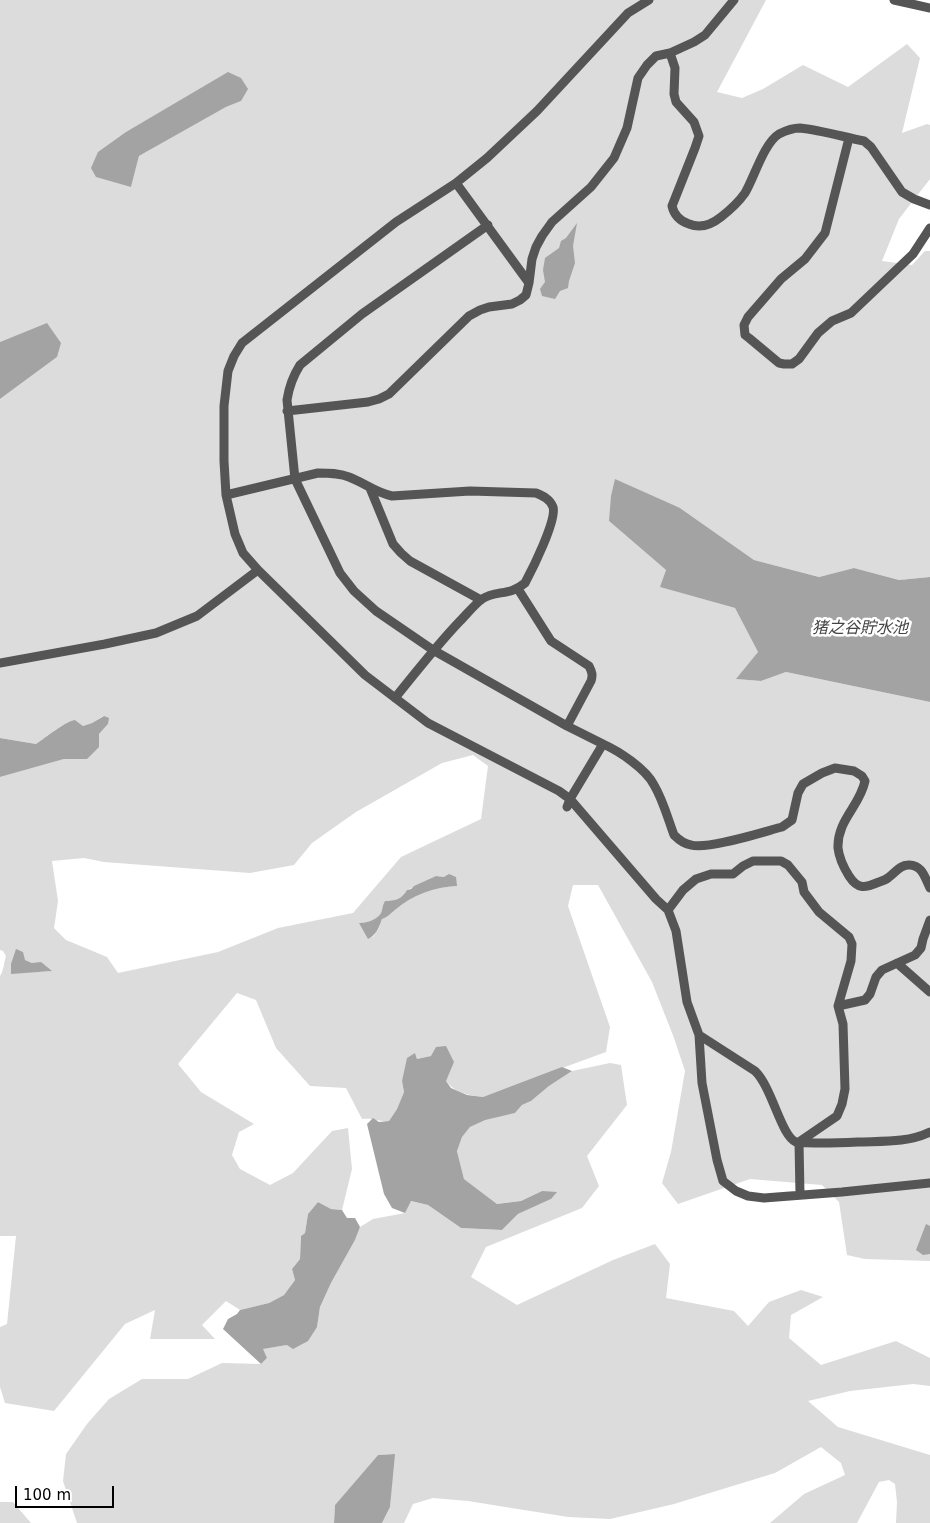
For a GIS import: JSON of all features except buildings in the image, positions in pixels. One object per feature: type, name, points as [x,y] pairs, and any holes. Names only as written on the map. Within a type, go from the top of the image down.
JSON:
[{"type":"street","points":[[649,0],[628,13],[537,111],[487,158],[456,183],[396,222],[262,326],[242,344],[234,356],[228,371],[224,406],[226,494],[235,534],[243,553],[258,570],[366,675],[428,723],[559,791],[668,910],[676,931],[687,1002],[698,1035],[702,1083],[723,1181],[736,1191],[748,1196],[764,1198],[930,1183]]},
{"type":"street","points":[[287,411],[368,402],[379,399],[389,394],[469,316],[480,310],[512,304],[526,295],[532,259],[536,246],[542,236],[552,222],[591,186],[614,158],[626,128],[638,78],[647,65],[656,56],[670,53],[705,35],[734,0]]},
{"type":"street","points":[[894,0],[930,8]]},
{"type":"street","points":[[670,53],[675,68],[674,94],[676,102],[694,122],[699,136],[672,206],[678,218],[684,222],[694,226],[704,226],[713,223],[734,208],[751,182],[769,144],[778,135],[799,128],[864,141],[871,147],[902,192],[930,205]]},
{"type":"street","points":[[849,138],[825,233],[805,259],[781,279],[748,317],[744,326],[745,334],[748,338],[779,363],[792,364],[799,359],[818,333],[832,321],[851,313],[913,254],[930,228]]},
{"type":"street","points":[[456,183],[529,283]]},
{"type":"street","points":[[488,225],[362,314],[300,365],[293,376],[288,389],[287,411],[295,479],[340,573],[354,591],[376,611],[433,650],[566,726],[624,755],[654,783],[674,835],[680,840],[693,846],[711,845],[782,827],[792,820],[798,793],[803,784],[835,768],[854,771],[866,781],[864,789],[840,829],[838,838],[838,851],[848,875],[855,884],[868,887],[889,878],[906,864],[918,868],[924,874],[930,888]]},
{"type":"street","points":[[226,494],[318,473],[330,473],[350,477],[382,494],[392,496],[470,491],[536,493],[550,501],[554,515],[552,522],[525,583],[518,589],[490,595],[481,600],[433,650],[395,698]]},
{"type":"street","points":[[370,488],[394,544],[401,553],[410,561],[481,600]]},
{"type":"street","points":[[0,663],[156,633],[197,616],[258,570]]},
{"type":"street","points":[[518,589],[551,641],[589,666],[591,670],[591,681],[566,726]]},
{"type":"street","points":[[569,803],[603,744]]},
{"type":"street","points":[[668,910],[683,890],[696,879],[711,874],[733,874],[753,861],[775,861],[788,865],[802,882],[804,892],[819,912],[849,937],[852,944],[851,961],[838,1006],[843,1024],[845,1089],[842,1104],[836,1116],[799,1142]]},
{"type":"street","points":[[838,1006],[865,1000],[870,994],[876,977],[882,970],[915,955],[921,948],[930,920]]},
{"type":"street","points":[[897,963],[930,992]]},
{"type":"street","points":[[698,1035],[756,1071],[762,1077],[783,1127],[792,1140],[799,1142],[903,1141],[921,1137],[930,1132]]},
{"type":"street","points":[[799,1142],[800,1195]]},
{"type":"shaded area","points":[[0,0],[766,0],[717,92],[742,98],[763,89],[803,65],[848,87],[907,44],[920,58],[902,133],[927,124],[930,125],[930,179],[899,219],[882,261],[912,265],[925,251],[930,251],[930,577],[899,580],[854,568],[819,577],[754,560],[680,508],[609,521],[666,570],[661,587],[735,608],[758,652],[737,679],[761,681],[786,672],[930,702],[930,1261],[865,1259],[847,1255],[839,1202],[822,1185],[750,1179],[678,1204],[662,1183],[671,1152],[685,1071],[652,982],[598,885],[573,885],[568,906],[610,1027],[606,1052],[483,1097],[456,1090],[450,1086],[431,1056],[417,1059],[415,1053],[402,1081],[404,1092],[397,1109],[389,1121],[362,1119],[346,1088],[310,1086],[276,1048],[256,1000],[237,993],[178,1064],[201,1092],[254,1124],[239,1132],[232,1155],[240,1169],[270,1185],[293,1173],[332,1131],[348,1128],[352,1169],[342,1210],[331,1209],[318,1202],[308,1214],[305,1233],[301,1236],[300,1259],[292,1269],[295,1280],[284,1295],[269,1303],[240,1310],[226,1301],[202,1325],[215,1339],[150,1339],[155,1310],[125,1324],[54,1411],[5,1403],[0,1387],[0,1327],[7,1324],[16,1236],[0,1236],[0,976],[6,956],[0,950],[0,777],[64,759],[87,759],[99,734],[108,724],[103,716],[83,726],[75,720],[71,721],[36,744],[0,738],[0,399],[57,357],[46,324],[0,342]],"holes":[[[241,101],[226,107],[139,156],[131,187],[126,132]],[[473,755],[488,766],[481,819],[401,857],[353,913],[278,928],[218,952],[118,973],[107,957],[66,940],[54,928],[58,901],[52,861],[84,858],[104,862],[250,873],[294,865],[312,843],[356,812],[442,763]],[[436,876],[444,877],[457,886],[432,890],[408,900],[382,919],[373,937],[359,923],[377,918],[385,901],[395,901],[403,896],[407,890]],[[25,960],[51,971],[40,972],[11,964]]]},
{"type":"shaded area","points":[[610,1063],[621,1065],[627,1105],[587,1156],[599,1186],[582,1208],[486,1247],[471,1277],[517,1305],[613,1260],[655,1244],[670,1264],[666,1298],[734,1311],[748,1326],[769,1302],[801,1290],[823,1297],[791,1315],[789,1338],[821,1365],[896,1341],[930,1358],[930,1386],[913,1384],[850,1391],[808,1401],[838,1427],[930,1455],[930,1523],[896,1523],[897,1502],[895,1484],[889,1480],[879,1482],[857,1523],[770,1523],[804,1494],[845,1475],[841,1463],[821,1447],[775,1473],[674,1504],[610,1519],[568,1517],[468,1501],[433,1498],[413,1504],[404,1523],[382,1523],[390,1507],[394,1454],[378,1455],[335,1505],[334,1523],[77,1523],[63,1481],[66,1454],[87,1424],[109,1399],[142,1379],[188,1379],[222,1363],[261,1364],[267,1358],[262,1349],[287,1345],[317,1327],[320,1307],[360,1227],[373,1219],[405,1213],[410,1201],[428,1205],[461,1228],[502,1230],[518,1214],[551,1199],[542,1191],[521,1201],[497,1204],[464,1179],[457,1150],[462,1137],[470,1127],[485,1119],[515,1113],[522,1105],[531,1101],[572,1071]]},
{"type":"shaded area","points":[[0,1502],[13,1502],[31,1523],[0,1523]]},
{"type":"water","points":[[228,72],[241,78],[248,89],[241,101],[226,107],[139,156],[131,187],[96,177],[91,168],[98,152],[126,132]]},
{"type":"water","points":[[577,223],[573,246],[575,263],[568,288],[560,291],[555,299],[542,296],[540,289],[545,282],[543,270],[545,258],[559,248],[561,241],[566,238]]},
{"type":"water","points":[[47,323],[61,343],[57,357],[0,399],[0,342]]},
{"type":"water","name":"猪之谷貯水池","points":[[615,479],[680,508],[754,560],[819,577],[854,568],[899,580],[930,577],[930,702],[786,672],[761,681],[736,679],[758,652],[735,608],[660,587],[666,570],[609,521],[611,496]]},
{"type":"water","points":[[104,716],[109,718],[108,724],[99,734],[99,747],[87,759],[64,759],[0,777],[0,738],[36,744],[71,721],[75,720],[83,726]]},
{"type":"water","points":[[449,874],[456,877],[457,886],[432,890],[409,900],[382,919],[377,931],[368,939],[359,923],[377,918],[385,901],[398,899],[407,890],[436,876],[444,877]]},
{"type":"water","points":[[16,949],[23,952],[25,960],[32,963],[41,962],[52,971],[11,974],[11,964]]},
{"type":"water","points":[[446,1046],[454,1062],[446,1081],[451,1088],[467,1095],[483,1097],[562,1067],[572,1071],[531,1101],[522,1105],[515,1113],[485,1120],[470,1127],[462,1137],[457,1151],[464,1179],[497,1204],[521,1201],[542,1191],[557,1192],[551,1199],[518,1214],[502,1230],[461,1228],[428,1205],[411,1201],[405,1213],[392,1208],[384,1194],[367,1124],[373,1118],[379,1122],[389,1121],[397,1109],[404,1092],[402,1081],[407,1058],[415,1053],[417,1059],[431,1056],[436,1047]]},
{"type":"water","points":[[318,1202],[331,1209],[342,1210],[347,1218],[355,1218],[360,1227],[320,1307],[317,1327],[308,1341],[293,1349],[287,1345],[263,1349],[267,1358],[261,1364],[223,1329],[228,1319],[240,1310],[269,1303],[284,1295],[295,1280],[292,1269],[300,1259],[301,1236],[305,1233],[308,1214]]},
{"type":"water","points":[[926,1224],[930,1226],[930,1254],[923,1255],[916,1250]]},
{"type":"water","points":[[395,1454],[390,1507],[382,1523],[334,1523],[335,1505],[378,1455]]}]
